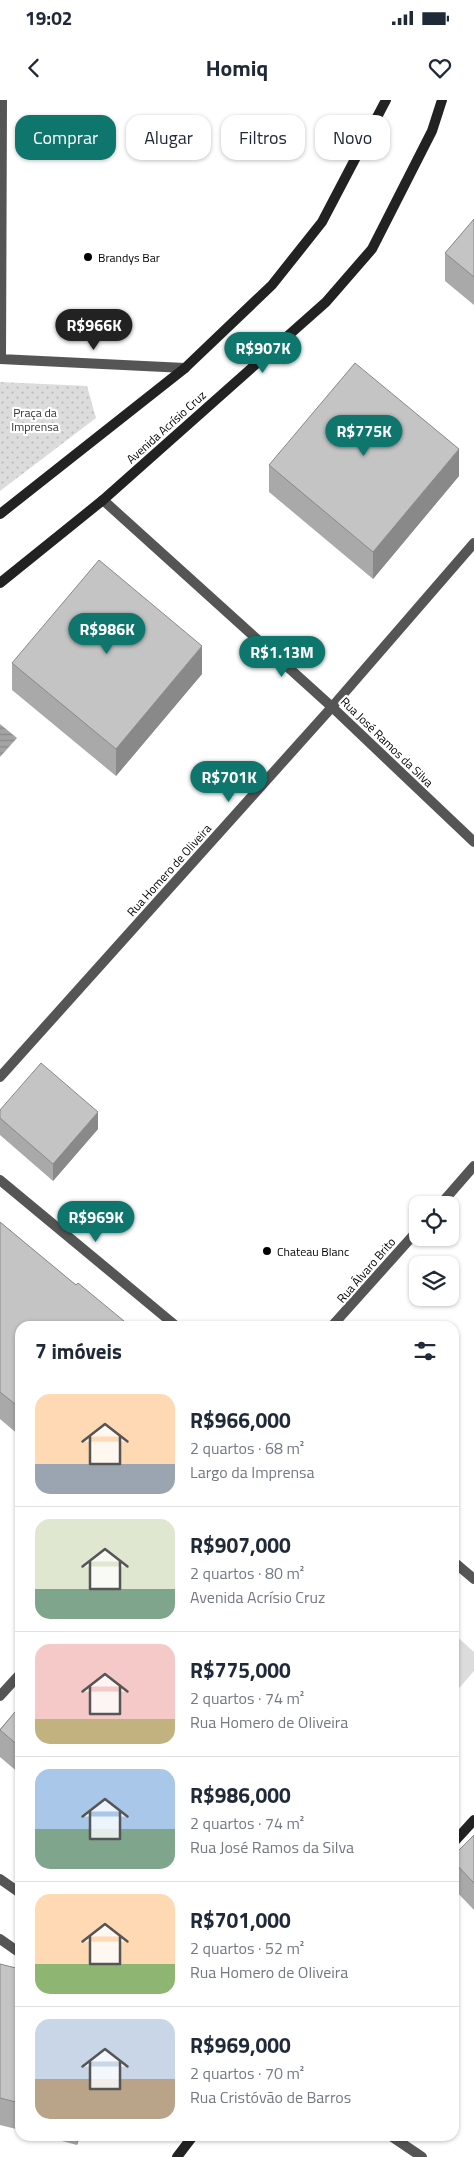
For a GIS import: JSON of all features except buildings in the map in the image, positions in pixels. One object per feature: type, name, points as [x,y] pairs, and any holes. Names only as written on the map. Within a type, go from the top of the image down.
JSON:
[{"type":"street","points":[[2,100],[1,359],[185,368]]},
{"type":"street","points":[[0,514],[185,368],[272,286],[322,222],[386,100]]},
{"type":"street","name":"Avenida Acrísio Cruz","points":[[0,583],[103,500],[326,302],[372,248],[432,132],[442,100]]},
{"type":"street","name":"Rua José Ramos da Silva","points":[[103,500],[332,707],[474,842]]},
{"type":"street","name":"Rua Homero de Oliveira","points":[[0,1077],[332,707],[474,543]]},
{"type":"street","points":[[448,1196],[474,1166]]},
{"type":"street","points":[[0,1180],[170,1321]]},
{"type":"street","name":"Rua Álvaro Brito","points":[[336,1321],[409,1240]]},
{"type":"street","points":[[459,1566],[474,1579]]},
{"type":"street","points":[[0,1696],[15,1680]]},
{"type":"street","points":[[459,1836],[474,1820]]},
{"type":"street","points":[[0,1879],[15,1890]]},
{"type":"street","points":[[0,1939],[15,1950]]},
{"type":"street","points":[[177,2157],[189,2141]]},
{"type":"street","points":[[398,2141],[422,2157]]},
{"type":"green space","name":"Praça da Imprensa","points":[[0,382],[87,386],[96,418],[0,491]]},
{"type":"green space","points":[[459,1638],[474,1652],[474,1671],[459,1688]]},
{"type":"shaded area","points":[[0,724],[17,738],[0,757]]},
{"type":"place","name":"Brandys Bar","points":[[88,257]]},
{"type":"place","name":"Chateau Blanc","points":[[267,1251]]}]
